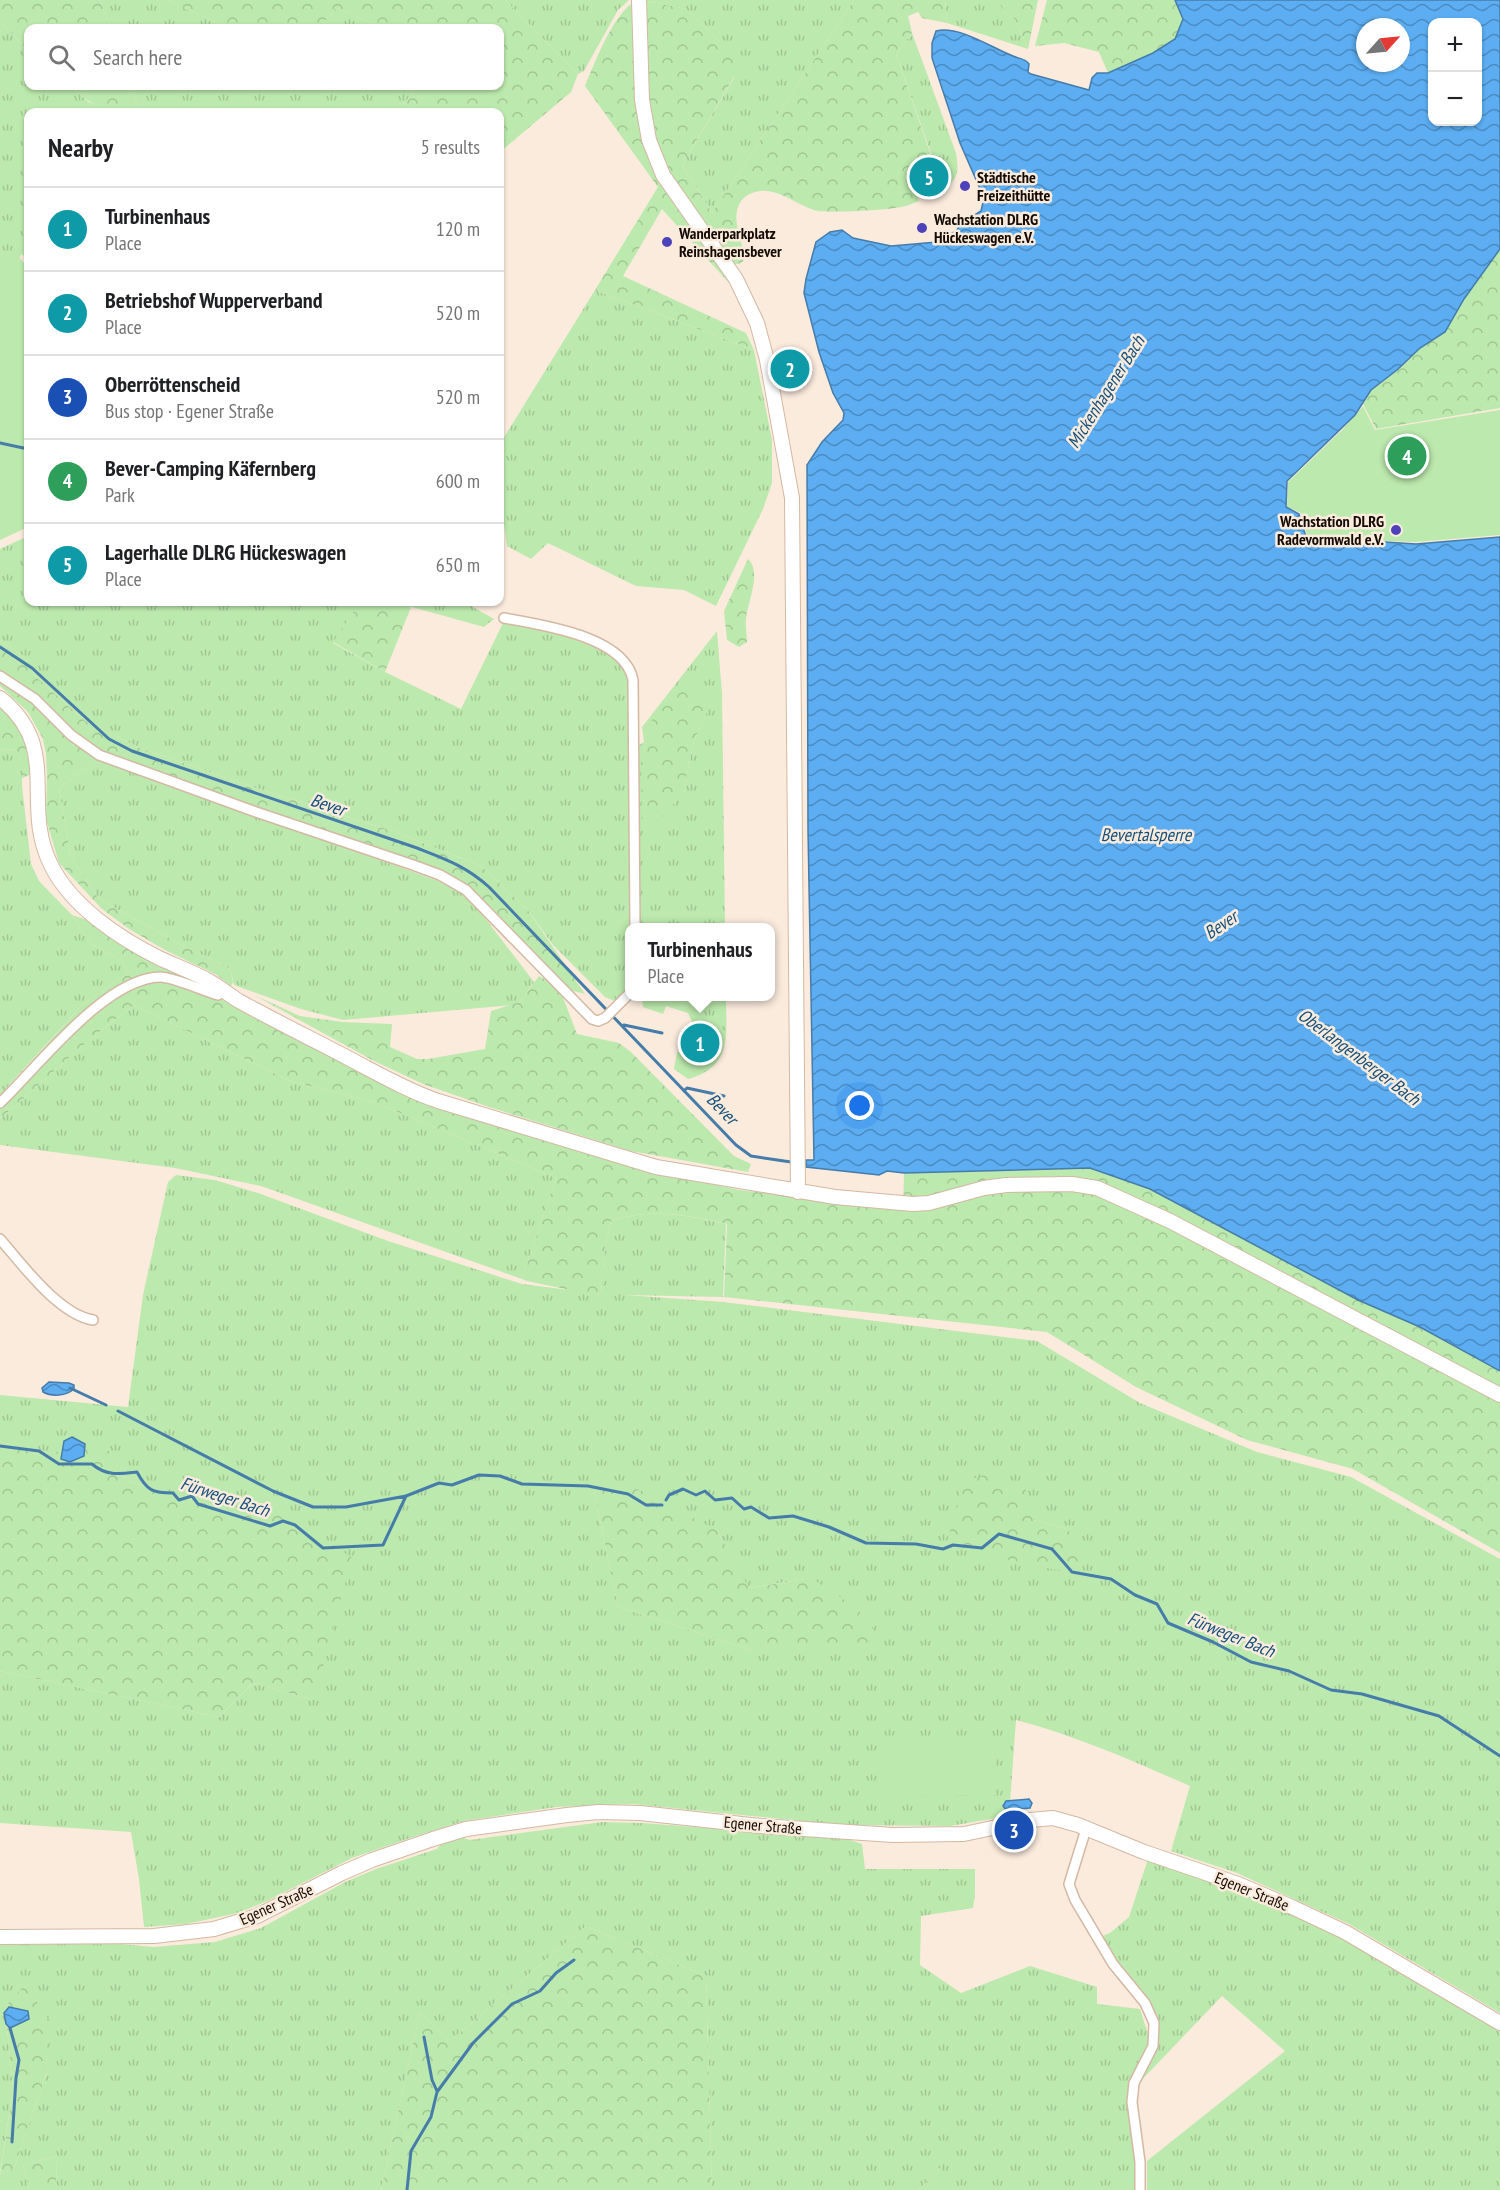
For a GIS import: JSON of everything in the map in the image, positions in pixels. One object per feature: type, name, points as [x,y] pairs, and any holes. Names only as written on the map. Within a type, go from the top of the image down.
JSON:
[{"type":"street","points":[[639,0],[642,100],[649,140],[663,175],[734,276],[757,323],[767,360],[792,498],[798,1192]]},
{"type":"street","points":[[504,618],[594,640],[620,657],[630,670],[633,717],[635,923]]},
{"type":"street","points":[[0,676],[35,699],[71,735],[99,755],[256,812],[413,864],[449,880],[466,890],[478,901],[588,1017],[598,1021],[605,1018],[625,998]]},
{"type":"street","points":[[0,698],[22,722],[34,743],[38,774],[36,810],[46,855],[57,876],[95,916],[121,936],[157,957],[210,981],[224,991],[375,1072],[428,1097],[630,1161],[798,1192],[913,1204],[929,1203],[984,1188],[1006,1185],[1072,1184],[1097,1188],[1170,1221],[1500,1395]]},
{"type":"street","points":[[0,1103],[27,1078],[58,1040],[103,1002],[125,988],[146,979],[163,977],[218,995],[224,991]]},
{"type":"street","points":[[0,1239],[38,1283],[56,1299],[84,1318],[93,1320]]},
{"type":"street","name":"Egener Straße","points":[[0,1937],[154,1936],[214,1929],[257,1916],[352,1869],[433,1839],[466,1829],[567,1815],[598,1812],[640,1813],[760,1826],[893,1835],[964,1834],[1030,1820],[1053,1818],[1293,1906],[1345,1932],[1500,2023]]},
{"type":"street","points":[[1086,1829],[1068,1884],[1113,1965],[1145,2003],[1155,2023],[1154,2046],[1134,2082],[1132,2102],[1140,2162],[1140,2190]]},
{"type":"green space","points":[[0,0],[100,0],[109,24],[24,24],[24,46],[0,22]]},
{"type":"green space","points":[[100,0],[166,0],[221,24],[109,24]]},
{"type":"green space","points":[[166,0],[505,0],[578,74],[571,92],[504,149],[504,108],[411,108],[404,104],[414,90],[504,90],[504,24],[374,24],[336,8],[323,24],[221,24]]},
{"type":"green space","points":[[505,0],[629,0],[618,10],[584,71],[578,74]]},
{"type":"green space","points":[[643,0],[854,0],[712,213],[682,165],[734,78],[720,42],[686,9]]},
{"type":"green space","points":[[643,0],[686,9],[720,42],[732,45],[734,77],[682,165],[712,213],[854,0],[945,0],[947,23],[922,18],[918,12],[908,16],[912,33],[896,54],[933,161],[907,171],[919,201],[895,208],[824,212],[811,209],[773,192],[752,193],[741,201],[736,215],[744,260],[732,265],[661,161],[647,105]]},
{"type":"green space","points":[[945,0],[997,0],[1005,13],[1015,19],[1028,49],[947,23]]},
{"type":"green space","points":[[997,0],[1038,0],[1028,49],[1015,19],[1005,13]]},
{"type":"green space","points":[[1047,0],[1175,0],[1184,19],[1176,39],[1153,53],[1108,73],[1099,52],[1064,43],[1035,46]]},
{"type":"green space","points":[[631,4],[633,5],[646,144],[728,275],[729,283],[662,209],[623,276],[746,333],[754,350],[595,290],[658,187],[585,86],[610,30]]},
{"type":"green space","points":[[336,8],[374,24],[323,24]]},
{"type":"green space","points":[[0,22],[24,46],[24,90],[75,90],[89,102],[104,108],[24,108],[24,256],[22,254],[0,282]]},
{"type":"green space","points":[[912,33],[956,153],[957,174],[944,190],[896,54]]},
{"type":"green space","points":[[75,90],[132,90],[139,108],[102,108]]},
{"type":"green space","points":[[132,90],[414,90],[404,104],[411,108],[139,108]]},
{"type":"green space","points":[[1500,249],[1500,408],[1376,429],[1363,404],[1371,390],[1420,348],[1445,332],[1464,299]]},
{"type":"green space","points":[[15,252],[24,263],[24,529],[0,540],[0,271]]},
{"type":"green space","points":[[595,290],[754,350],[772,440],[772,483],[763,509],[716,606],[684,590],[636,586],[548,543],[531,559],[507,546],[504,524],[504,438]]},
{"type":"green space","points":[[1363,406],[1375,430],[1500,410],[1500,535],[1416,542],[1307,536],[1301,513],[1287,507],[1288,482],[1342,430]]},
{"type":"green space","points":[[24,538],[24,606],[357,606],[333,643],[385,672],[461,709],[504,621],[585,640],[621,661],[630,680],[633,923],[625,923],[625,994],[617,1002],[605,997],[553,945],[527,909],[481,866],[396,832],[253,787],[140,748],[85,721],[38,679],[23,656],[0,640],[0,549]]},
{"type":"green space","points":[[748,559],[752,564],[754,579],[746,618],[747,642],[739,647],[727,640],[724,611]]},
{"type":"green space","points":[[357,606],[411,607],[385,672],[333,642]]},
{"type":"green space","points":[[408,606],[471,606],[494,619],[484,627]]},
{"type":"green space","points":[[717,631],[722,694],[725,923],[640,923],[638,746],[644,742],[642,727]],"holes":[[[707,711],[694,741],[683,793],[641,756],[647,743]]]},
{"type":"green space","points":[[0,640],[23,656],[38,679],[85,721],[140,748],[253,787],[396,832],[481,866],[527,909],[585,994],[559,987],[577,1034],[619,1043],[631,1052],[734,1156],[751,1164],[748,1172],[631,1151],[423,1084],[374,1061],[254,995],[300,1016],[343,1022],[392,1024],[390,1047],[417,1059],[428,1059],[485,1049],[491,1011],[520,1002],[539,976],[557,986],[478,901],[440,875],[99,757],[59,789],[71,858],[99,899],[187,948],[230,968],[233,982],[231,986],[217,975],[165,950],[129,929],[102,909],[59,863],[46,819],[47,774],[43,739],[28,712],[0,686]]},
{"type":"green space","points":[[681,685],[707,688],[707,711],[694,741],[683,793],[656,825],[642,828],[641,756],[647,743],[647,726]]},
{"type":"green space","points":[[0,708],[19,730],[29,755],[32,774],[22,778],[22,763],[16,750],[0,751]]},
{"type":"green space","points":[[16,750],[22,763],[22,786],[31,864],[39,881],[72,915],[91,944],[120,959],[129,973],[82,1005],[0,1095],[0,751]]},
{"type":"green space","points":[[99,757],[438,881],[462,894],[475,905],[534,982],[520,1002],[513,1005],[343,1020],[301,1009],[234,985],[230,968],[187,948],[99,899],[71,858],[59,789]]},
{"type":"green space","points":[[72,915],[90,921],[204,985],[203,987],[163,973],[145,975],[126,982],[88,1009],[26,1072],[22,1072],[82,1005],[129,973],[120,959],[91,944]]},
{"type":"green space","points":[[163,980],[226,1001],[303,1043],[427,1104],[641,1169],[740,1190],[903,1211],[904,1173],[1078,1167],[1090,1168],[1150,1189],[1358,1300],[1420,1327],[1500,1371],[1500,1553],[1353,1469],[1247,1440],[1136,1387],[1047,1332],[724,1297],[727,1224],[683,1215],[655,1213],[611,1221],[605,1248],[601,1294],[579,1292],[522,1279],[556,1178],[374,1102],[290,1081],[134,1005],[89,1040],[0,1119],[0,1106],[104,1004],[133,986]]},
{"type":"green space","points":[[642,1001],[726,1001],[726,1037],[720,1058],[703,1073],[688,1079],[674,1069],[677,1052],[691,1052],[694,1047],[704,1050],[707,1039],[697,1037],[688,1013],[666,1006],[663,1014],[643,1007]]},
{"type":"green space","points":[[134,1005],[290,1081],[374,1102],[556,1178],[522,1279],[261,1186],[175,1168],[0,1145],[0,1119],[89,1040]]},
{"type":"green space","points":[[176,1175],[215,1180],[258,1193],[388,1241],[522,1284],[601,1294],[605,1248],[611,1221],[655,1213],[682,1215],[726,1224],[723,1297],[625,1295],[723,1302],[1037,1341],[1140,1403],[1257,1452],[1351,1477],[1500,1559],[1500,2013],[1349,1924],[1237,1873],[1171,1851],[1190,1786],[1083,1741],[1016,1720],[1009,1816],[950,1826],[842,1825],[633,1804],[556,1807],[464,1821],[416,1836],[352,1858],[238,1913],[186,1924],[144,1927],[131,1832],[0,1823],[0,1671],[219,1717],[253,1683],[314,1700],[278,1507],[207,1504],[126,1481],[105,1446],[66,1449],[41,1456],[0,1441],[0,1395],[128,1407],[143,1295],[168,1182]],"holes":[[[597,1487],[717,1530],[748,1588],[812,1578],[752,1650],[618,1607],[594,1491]],[[1034,1520],[1067,1529],[946,1546]]]},
{"type":"green space","points":[[0,1441],[41,1456],[66,1449],[105,1445],[126,1481],[207,1504],[278,1507],[352,1558],[314,1700],[253,1683],[219,1717],[0,1671]]},
{"type":"green space","points":[[993,1473],[1026,1490],[1034,1520],[1067,1529],[1084,1549],[1075,1574],[946,1546],[963,1481]]},
{"type":"green space","points":[[620,1481],[717,1530],[749,1588],[811,1578],[855,1607],[873,1624],[874,1642],[866,1651],[752,1650],[618,1607],[594,1491],[597,1487]]},
{"type":"green space","points":[[995,1737],[996,1795],[882,1796],[881,1739]]},
{"type":"green space","points":[[602,1822],[643,1823],[847,1839],[862,1844],[865,1869],[975,1869],[973,1908],[921,1916],[920,1965],[961,1993],[1030,1966],[1097,1987],[1097,2004],[1140,2009],[1151,2044],[1128,2085],[1129,2119],[1136,2157],[1136,2190],[940,2190],[940,2168],[919,2190],[712,2190],[706,1976],[586,1926],[450,2041],[420,2012],[381,2190],[56,2190],[57,2156],[23,2165],[29,2190],[0,2190],[0,2175],[14,2168],[48,2069],[5,2007],[13,2089],[0,2173],[0,1939],[87,1941],[154,1947],[215,1942],[261,1928],[345,1882],[376,1869],[437,1849],[450,1834],[470,1840]]},
{"type":"green space","points":[[1149,1856],[1292,1909],[1500,2027],[1500,2190],[1147,2190],[1147,2161],[1285,2051],[1222,1996],[1135,2087],[1157,2045],[1158,2017],[1144,1993],[1121,1968],[1100,1937],[1110,1933],[1129,1917]]},
{"type":"green space","points":[[586,1926],[706,1976],[712,2190],[381,2190],[420,2012],[450,2041]]},
{"type":"green space","points":[[25,1985],[52,2024],[48,2069],[14,2168],[0,2175],[13,2089],[5,2007]]},
{"type":"green space","points":[[57,2156],[56,2190],[29,2190],[23,2165]]},
{"type":"green space","points":[[941,2167],[940,2190],[919,2190]]},
{"type":"water","name":"Bevertalsperre","points":[[1175,0],[1500,0],[1500,249],[1464,299],[1445,332],[1420,348],[1371,390],[1355,415],[1287,481],[1286,507],[1299,514],[1306,537],[1416,544],[1500,537],[1500,1371],[1420,1327],[1358,1300],[1150,1189],[1090,1168],[904,1173],[887,1171],[879,1175],[806,1167],[806,1160],[814,1160],[808,830],[807,465],[822,442],[843,420],[844,413],[833,393],[819,352],[804,293],[816,242],[830,232],[842,230],[853,238],[891,246],[937,242],[956,231],[962,223],[981,211],[984,198],[960,143],[932,58],[932,43],[936,31],[955,31],[965,34],[1026,61],[1029,64],[1028,72],[1031,74],[1089,90],[1092,78],[1097,73],[1108,73],[1153,53],[1175,39],[1183,19]]},
{"type":"water","points":[[49,1382],[69,1383],[74,1385],[74,1389],[63,1394],[47,1394],[42,1388]]},
{"type":"water","points":[[72,1437],[85,1444],[84,1456],[70,1462],[61,1459],[64,1441]]},
{"type":"water","points":[[1029,1799],[1032,1803],[1030,1808],[1006,1810],[1003,1806],[1006,1801]]},
{"type":"water","points":[[9,2007],[28,2011],[29,2019],[10,2028],[6,2024],[4,2013]]},
{"type":"waterway","points":[[0,443],[24,448]]},
{"type":"waterway","name":"Bever","points":[[0,647],[32,668],[109,739],[132,751],[417,848],[472,874],[489,887],[736,1145],[751,1156],[791,1162]]},
{"type":"waterway","name":"Bever","points":[[624,1025],[662,1033]]},
{"type":"waterway","points":[[684,1091],[687,1088],[724,1096]]},
{"type":"waterway","points":[[70,1388],[106,1405]]},
{"type":"waterway","points":[[118,1411],[273,1491],[313,1507],[346,1507],[406,1496]]},
{"type":"waterway","name":"Fürweger Bach","points":[[0,1446],[39,1451],[59,1464],[92,1464],[102,1471],[113,1473],[137,1472],[151,1490],[173,1493],[179,1500],[192,1496],[198,1504],[270,1526],[283,1521],[295,1525],[323,1548],[383,1545],[406,1496],[439,1483],[452,1485],[479,1475],[500,1476],[522,1484],[588,1486],[628,1494],[646,1505],[662,1505]]},
{"type":"waterway","name":"Fürweger Bach","points":[[666,1500],[669,1495],[683,1489],[696,1495],[705,1491],[715,1500],[732,1498],[744,1509],[751,1507],[769,1518],[793,1516],[829,1527],[866,1543],[916,1544],[943,1549],[953,1545],[982,1548],[999,1534],[1052,1549],[1072,1572],[1111,1579],[1135,1595],[1157,1604],[1168,1623],[1213,1642],[1251,1662],[1289,1671],[1331,1690],[1362,1694],[1439,1716],[1500,1756]]},
{"type":"waterway","points":[[407,2190],[411,2151],[431,2117],[437,2092],[473,2043],[512,2004],[540,1991],[556,1973],[574,1960]]},
{"type":"waterway","points":[[10,2028],[19,2060],[12,2142]]},
{"type":"waterway","points":[[424,2037],[432,2080],[437,2091]]},
{"type":"place","name":"Lagerhalle DLRG Hückeswagen","points":[[929,177]]},
{"type":"place","name":"Städtische Freizeithütte","points":[[965,186]]},
{"type":"place","name":"Wachstation DLRG Hückeswagen e.V.","points":[[922,228]]},
{"type":"place","name":"Wanderparkplatz Reinshagensbever","points":[[667,242]]},
{"type":"place","name":"Betriebshof Wupperverband","points":[[790,369]]},
{"type":"place","name":"Bever-Camping Käfernberg","points":[[1407,456]]},
{"type":"place","name":"Wachstation DLRG Radevormwald e.V.","points":[[1396,530]]},
{"type":"place","name":"Turbinenhaus","points":[[700,1043]]},
{"type":"place","name":"Oberröttenscheid","points":[[1014,1830]]},
{"type":"water label","name":"Mickenhagener Bach","points":[[1106,392]]},
{"type":"water label","name":"Oberlangenberger Bach","points":[[1359,1057]]}]
